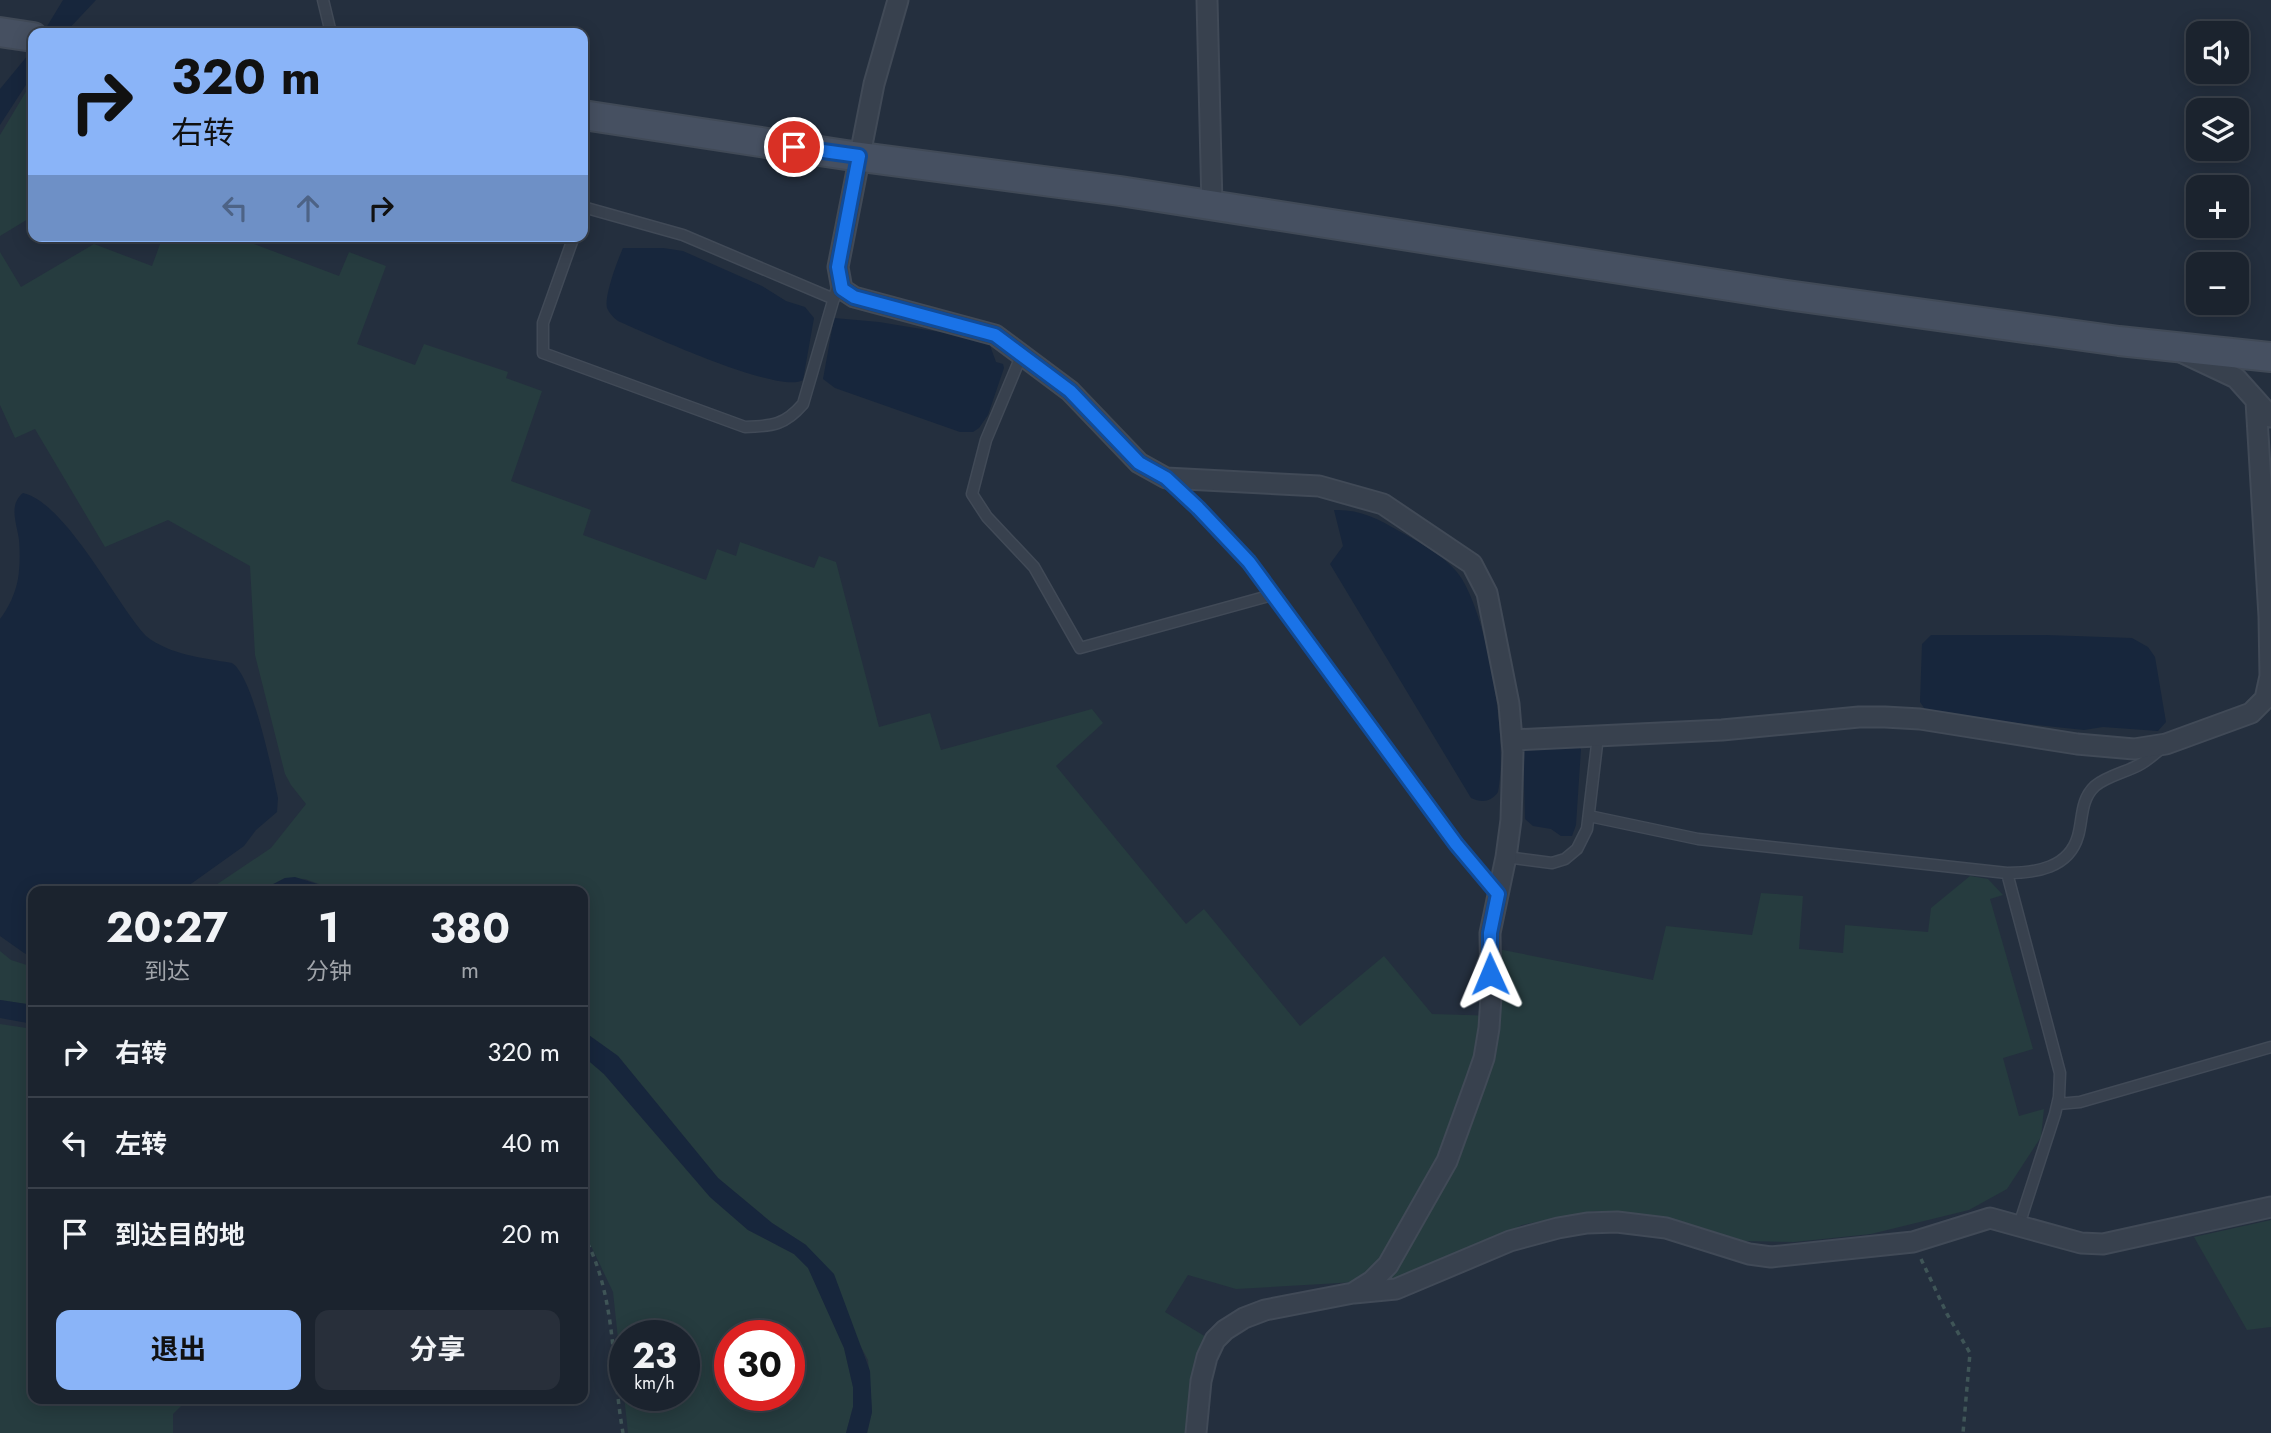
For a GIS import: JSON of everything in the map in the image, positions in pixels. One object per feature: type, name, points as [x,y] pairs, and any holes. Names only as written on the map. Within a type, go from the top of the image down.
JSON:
[{"type":"street","points":[[898,0],[874,85],[838,267],[836,290],[842,289],[854,297],[989,331],[1070,391],[1139,463],[1166,478],[1319,486],[1376,501],[1396,511],[1472,565],[1486,593],[1509,704],[1513,740],[1511,820],[1490,933],[1491,996],[1484,1058],[1447,1161],[1392,1259],[1372,1281],[1353,1293]]},
{"type":"street","points":[[1207,0],[1212,205]]},
{"type":"street","points":[[0,32],[28,36]]},
{"type":"street","points":[[588,116],[1212,205],[1787,295],[2171,347],[2271,357]]},
{"type":"street","points":[[2171,347],[2236,378],[2271,417]]},
{"type":"street","points":[[1513,740],[1722,730],[1859,716],[1920,719],[2077,744],[2134,749],[2166,744],[2251,713],[2265,699],[2270,684],[2269,617],[2256,401]]},
{"type":"street","points":[[1196,1433],[1201,1381],[1207,1357],[1215,1340],[1244,1318],[1265,1310],[1353,1293],[1396,1289],[1510,1241],[1558,1228],[1616,1222],[1666,1228],[1749,1254],[1771,1257],[1913,1242],[1990,1218],[2081,1243],[2103,1244],[2271,1207]]},
{"type":"lane","points":[[323,0],[330,28]]},
{"type":"lane","points":[[572,242],[543,323],[543,353],[746,427],[778,424],[792,416],[803,404],[836,290],[682,235],[588,209]]},
{"type":"lane","points":[[1021,354],[986,440],[972,494],[987,517],[1034,567],[1080,648],[1272,594]]},
{"type":"lane","points":[[1166,478],[1249,562],[1456,844],[1498,894]]},
{"type":"lane","points":[[1506,857],[1552,863],[1566,859],[1577,849],[1587,830],[1598,736]]},
{"type":"lane","points":[[1589,816],[1698,839],[2007,873],[2040,870],[2072,852],[2078,836],[2083,806],[2096,786],[2143,764],[2166,744]]},
{"type":"lane","points":[[2007,873],[2060,1073],[2058,1104],[2020,1225]]},
{"type":"lane","points":[[2058,1104],[2080,1102],[2271,1047]]},
{"type":"path","points":[[1913,1242],[1947,1314],[1970,1353],[1963,1433]]},
{"type":"path","points":[[588,1243],[595,1256],[603,1285],[612,1331],[623,1433]]},
{"type":"green space","points":[[28,88],[28,219],[0,236],[0,135]]},
{"type":"green space","points":[[161,242],[249,242],[339,276],[349,252],[386,266],[357,344],[415,365],[424,344],[508,372],[506,378],[542,391],[511,481],[591,510],[583,535],[706,580],[717,549],[736,556],[740,542],[814,568],[819,556],[836,562],[879,727],[930,713],[941,750],[1092,709],[1103,723],[1056,766],[1186,924],[1204,909],[1300,1026],[1384,956],[1432,1014],[1499,1016],[1498,949],[1653,980],[1666,926],[1752,935],[1761,893],[1803,896],[1799,949],[1843,953],[1845,925],[1928,932],[1931,908],[1970,876],[1988,879],[2003,895],[1990,899],[2033,1049],[2003,1058],[2019,1116],[2044,1109],[2041,1137],[2007,1189],[1969,1210],[1871,1234],[1794,1242],[1744,1241],[1683,1222],[1595,1211],[1522,1225],[1409,1279],[1236,1289],[1188,1275],[1165,1312],[1206,1337],[1185,1433],[867,1433],[872,1412],[868,1360],[806,1245],[772,1223],[718,1178],[618,1056],[588,1035],[588,886],[325,886],[305,879],[285,878],[270,886],[214,886],[271,848],[306,804],[285,774],[255,655],[250,566],[168,520],[105,547],[35,429],[15,438],[0,405],[0,252],[21,287],[94,244],[152,266]]},
{"type":"green space","points":[[0,951],[11,960],[28,965],[28,1004],[0,1000]]},
{"type":"green space","points":[[0,1024],[28,1028],[28,1404],[183,1404],[173,1414],[173,1433],[0,1433]]},
{"type":"green space","points":[[588,1060],[604,1074],[710,1197],[748,1230],[794,1254],[808,1267],[844,1348],[853,1387],[853,1407],[846,1433],[628,1433],[626,1411],[700,1411],[700,1320],[616,1320],[613,1292],[588,1240]]},
{"type":"green space","points":[[2271,1220],[2271,1327],[2247,1330],[2194,1237]]},
{"type":"water","points":[[63,0],[96,0],[70,28],[46,28]]},
{"type":"water","points":[[28,55],[28,82],[0,125],[0,89]]},
{"type":"water","points":[[623,248],[683,251],[762,286],[786,301],[805,307],[814,318],[803,380],[790,382],[768,379],[742,371],[618,321],[609,312],[607,302]]},
{"type":"water","points":[[834,318],[879,322],[988,340],[996,362],[1003,364],[1004,368],[988,415],[979,428],[973,432],[960,432],[835,388],[823,379]]},
{"type":"water","points":[[23,493],[39,501],[56,515],[73,534],[146,636],[176,652],[232,663],[240,671],[261,725],[278,798],[277,812],[256,830],[244,846],[188,886],[28,886],[28,955],[0,936],[0,619],[11,600],[18,579],[19,545],[15,509],[18,498]]},
{"type":"water","points":[[1334,510],[1360,513],[1383,522],[1433,551],[1462,579],[1472,599],[1488,653],[1498,714],[1498,792],[1489,800],[1471,798],[1330,564],[1343,546]]},
{"type":"water","points":[[1931,635],[2132,638],[2148,647],[2155,657],[2166,722],[2158,731],[2103,727],[2084,730],[1932,714],[1927,712],[1920,702],[1922,644]]},
{"type":"water","points":[[1576,745],[1581,749],[1576,825],[1572,836],[1561,836],[1551,829],[1533,826],[1525,819],[1523,749]]},
{"type":"water","points":[[295,877],[324,886],[270,886],[285,878]]},
{"type":"water","points":[[0,1000],[28,1004],[28,1023],[0,1018]]},
{"type":"water","points":[[588,1035],[618,1056],[718,1178],[772,1223],[806,1245],[834,1274],[870,1371],[872,1412],[867,1433],[846,1433],[853,1407],[853,1387],[844,1348],[808,1268],[794,1254],[748,1230],[710,1197],[604,1074],[588,1060]]},
{"type":"route","points":[[794,147],[859,156],[838,267],[839,282],[848,295],[989,331],[1070,391],[1139,463],[1166,478],[1249,562],[1456,844],[1498,894],[1490,933],[1490,974]]}]
